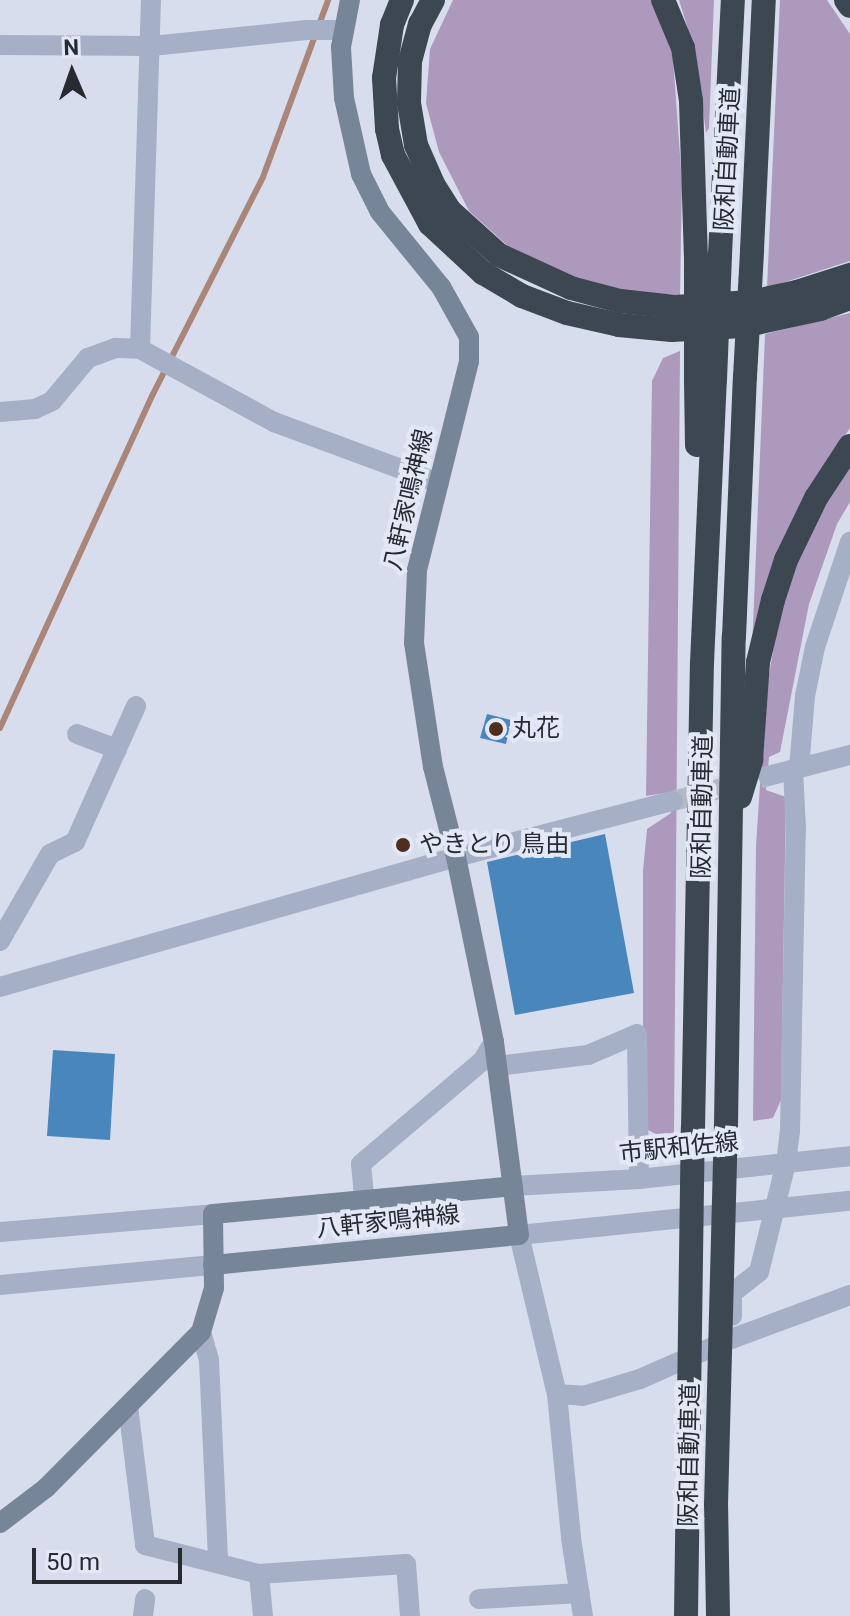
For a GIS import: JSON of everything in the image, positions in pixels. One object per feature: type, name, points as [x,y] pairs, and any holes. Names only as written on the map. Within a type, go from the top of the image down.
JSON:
[{"type":"highway","points":[[402,0],[392,25],[384,78],[387,129],[393,155],[430,224],[463,258],[502,286],[567,313],[619,325],[672,330],[743,326],[808,312],[850,298]]},
{"type":"highway","points":[[433,0],[420,24],[410,61],[409,103],[416,145],[433,184],[450,211],[499,255],[571,288],[620,301],[675,307],[751,302],[850,275]]},
{"type":"highway","points":[[663,0],[680,39],[689,83],[708,255]]},
{"type":"highway","name":"阪和自動車道","points":[[686,1616],[708,255],[733,0]]},
{"type":"highway","name":"阪和自動車道","points":[[718,1616],[716,1505],[736,557],[764,0]]},
{"type":"highway","points":[[846,0],[850,6]]},
{"type":"highway","points":[[731,829],[751,760],[758,662],[773,600],[810,511],[850,446]]},
{"type":"main road","name":"八軒家鳴神線","points":[[213,1265],[519,1235],[494,1042],[456,857],[433,767],[414,643],[417,570],[470,354],[469,337],[441,287],[380,212],[361,174],[345,112],[335,29],[350,0]]},
{"type":"main road","name":"八軒家鳴神線","points":[[213,1214],[364,1197],[513,1186]]},
{"type":"main road","points":[[0,1523],[46,1488],[201,1332],[214,1288],[213,1214]]},
{"type":"street","points":[[140,349],[152,46],[151,0]]},
{"type":"street","points":[[0,45],[152,46],[335,29]]},
{"type":"street","points":[[0,412],[35,409],[52,401],[88,358],[116,348],[140,349],[274,422],[439,483]]},
{"type":"street","points":[[731,1339],[732,1293],[759,1272],[786,1163],[790,1131],[796,769],[803,708],[815,647],[850,542]]},
{"type":"street","points":[[0,941],[50,854],[75,842],[136,706]]},
{"type":"street","points":[[77,734],[117,749]]},
{"type":"street","points":[[768,776],[850,755]]},
{"type":"street","points":[[0,987],[456,857],[673,801]]},
{"type":"street","points":[[497,1066],[588,1055],[637,1034],[639,1179]]},
{"type":"street","points":[[364,1197],[361,1164],[483,1060],[494,1042]]},
{"type":"street","name":"市駅和佐線","points":[[513,1186],[639,1179],[850,1156]]},
{"type":"street","points":[[583,1616],[557,1394],[519,1235],[850,1201]]},
{"type":"street","points":[[0,1232],[213,1214]]},
{"type":"street","points":[[0,1285],[213,1265]]},
{"type":"street","points":[[557,1394],[583,1396],[618,1387],[731,1339],[850,1295]]},
{"type":"street","points":[[201,1332],[209,1360],[218,1561]]},
{"type":"street","points":[[128,1406],[145,1545],[218,1561],[259,1574],[406,1564],[410,1616]]},
{"type":"street","points":[[259,1574],[263,1616]]},
{"type":"street","points":[[479,1599],[580,1593]]},
{"type":"shaded area","points":[[453,0],[652,0],[661,16],[673,58],[682,183],[680,295],[631,292],[565,274],[510,248],[469,211],[439,152],[426,103],[430,49]]},
{"type":"shaded area","points":[[679,0],[714,0],[709,128],[706,133],[696,55]]},
{"type":"shaded area","points":[[780,0],[827,0],[850,34],[850,261],[767,288]]},
{"type":"shaded area","points":[[850,313],[850,428],[815,480],[752,650],[765,334]]},
{"type":"shaded area","points":[[680,351],[674,1133],[656,1134],[646,1129],[643,1113],[643,871],[647,829],[671,813],[672,792],[646,796],[652,381],[663,358]]},
{"type":"shaded area","points":[[850,463],[850,502],[837,524],[809,604],[780,752],[769,757],[766,790],[786,797],[781,1100],[773,1118],[753,1121],[756,846],[766,693],[776,633],[793,571],[815,520]]},
{"type":"building","name":"丸花","points":[[487,714],[511,720],[506,744],[480,738]]},
{"type":"building","points":[[605,834],[634,993],[515,1015],[487,862]]},
{"type":"building","points":[[53,1050],[115,1054],[110,1140],[47,1136]]},
{"type":"waterway","points":[[0,728],[153,394],[263,177],[328,0]]},
{"type":"tunnel","points":[[673,801],[768,776]]},
{"type":"place","name":"丸花","points":[[496,729]]},
{"type":"place","name":"やきとり 鳥由","points":[[403,845]]}]
